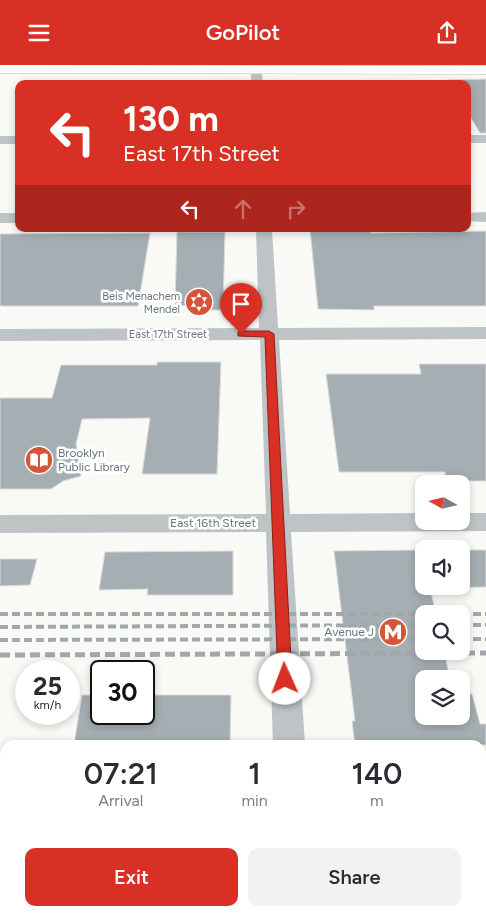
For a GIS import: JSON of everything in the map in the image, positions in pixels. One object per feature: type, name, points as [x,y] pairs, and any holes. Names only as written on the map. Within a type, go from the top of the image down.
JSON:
[{"type":"main road","points":[[0,69],[256,67],[486,69]]},
{"type":"street","points":[[256,67],[257,80]]},
{"type":"street","points":[[471,139],[486,139]]},
{"type":"street","points":[[0,140],[15,140]]},
{"type":"street","points":[[471,217],[486,217]]},
{"type":"street","points":[[0,218],[15,218]]},
{"type":"street","points":[[264,232],[289,740]]},
{"type":"street","name":"East 17th Street","points":[[0,335],[486,333]]},
{"type":"street","name":"East 16th Street","points":[[0,523],[486,522]]},
{"type":"building","points":[[486,79],[486,133],[480,133],[471,118],[471,80],[447,80]]},
{"type":"building","points":[[486,231],[486,306],[374,306],[374,310],[318,309],[310,232]]},
{"type":"building","points":[[177,232],[225,232],[223,310],[195,310],[195,305],[175,306]]},
{"type":"building","points":[[150,233],[138,306],[0,306],[0,234]]},
{"type":"building","points":[[157,362],[221,362],[217,474],[142,474],[150,418],[82,419],[76,444],[81,476],[63,481],[51,489],[0,489],[0,398],[52,398],[61,365],[157,365]]},
{"type":"building","points":[[419,364],[486,364],[486,481],[470,481],[470,475],[446,475],[445,472],[339,472],[326,374],[421,374]]},
{"type":"building","points":[[415,550],[415,595],[432,595],[434,605],[415,605],[415,660],[446,660],[448,670],[415,670],[415,725],[470,725],[470,694],[472,694],[480,724],[486,724],[486,740],[354,740],[352,721],[355,721],[334,551]]},
{"type":"building","points":[[470,550],[486,550],[486,587],[470,587]]},
{"type":"building","points":[[233,551],[233,595],[147,595],[148,589],[99,590],[105,552]]},
{"type":"building","points":[[0,559],[37,559],[30,585],[0,586]]},
{"type":"building","points":[[82,695],[90,695],[90,725],[155,725],[155,695],[231,695],[230,740],[75,740],[77,725],[80,725]]},
{"type":"railway","points":[[0,614],[415,614]]},
{"type":"railway","points":[[470,614],[486,614]]},
{"type":"railway","points":[[0,627],[415,625]]},
{"type":"railway","points":[[470,625],[486,625]]},
{"type":"railway","points":[[0,640],[415,639]]},
{"type":"railway","points":[[470,639],[486,639]]},
{"type":"railway","points":[[0,655],[486,653]]},
{"type":"place","name":"Beis Menachem Mendel","points":[[199,302]]},
{"type":"place","name":"Brooklyn Public Library","points":[[39,460]]},
{"type":"place","name":"Avenue J","points":[[393,632]]},
{"type":"route","points":[[241,334],[269,334],[285,679]]}]
